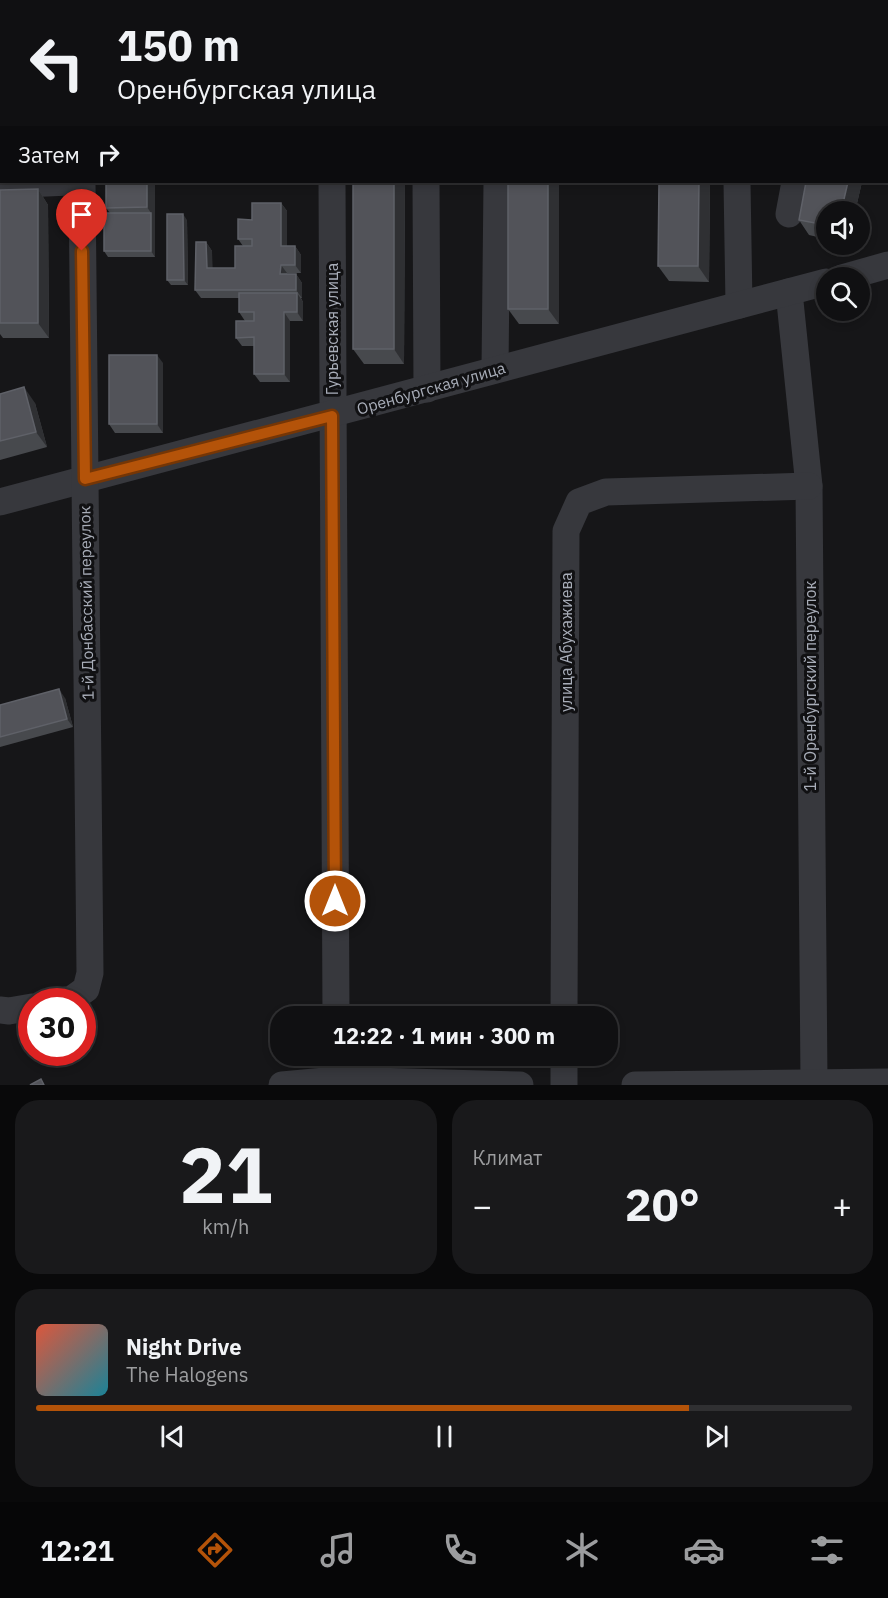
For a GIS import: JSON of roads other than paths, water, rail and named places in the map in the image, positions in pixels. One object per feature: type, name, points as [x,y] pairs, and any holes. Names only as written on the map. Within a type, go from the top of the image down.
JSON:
[{"type":"street","points":[[0,185],[47,183]]},
{"type":"street","name":"1-й Донбасский переулок","points":[[82,183],[90,973],[86,988]]},
{"type":"street","name":"Гурьевская улица","points":[[332,183],[336,1006]]},
{"type":"street","points":[[426,183],[427,389]]},
{"type":"street","points":[[495,369],[497,183]]},
{"type":"street","points":[[737,183],[739,305]]},
{"type":"street","points":[[789,214],[795,183]]},
{"type":"street","points":[[870,271],[888,266]]},
{"type":"street","name":"Оренбургская улица","points":[[0,502],[332,416],[495,369],[816,285]]},
{"type":"street","name":"1-й Оренбургский переулок","points":[[789,292],[809,486],[814,1082]]},
{"type":"street","name":"улица Абухажиева","points":[[564,1006],[566,531],[579,502],[606,492],[809,486]]},
{"type":"street","points":[[0,1010],[18,1009]]},
{"type":"street","points":[[564,1066],[564,1085]]},
{"type":"street","points":[[282,1085],[336,1074],[520,1085]]},
{"type":"street","points":[[635,1085],[888,1082]]}]
